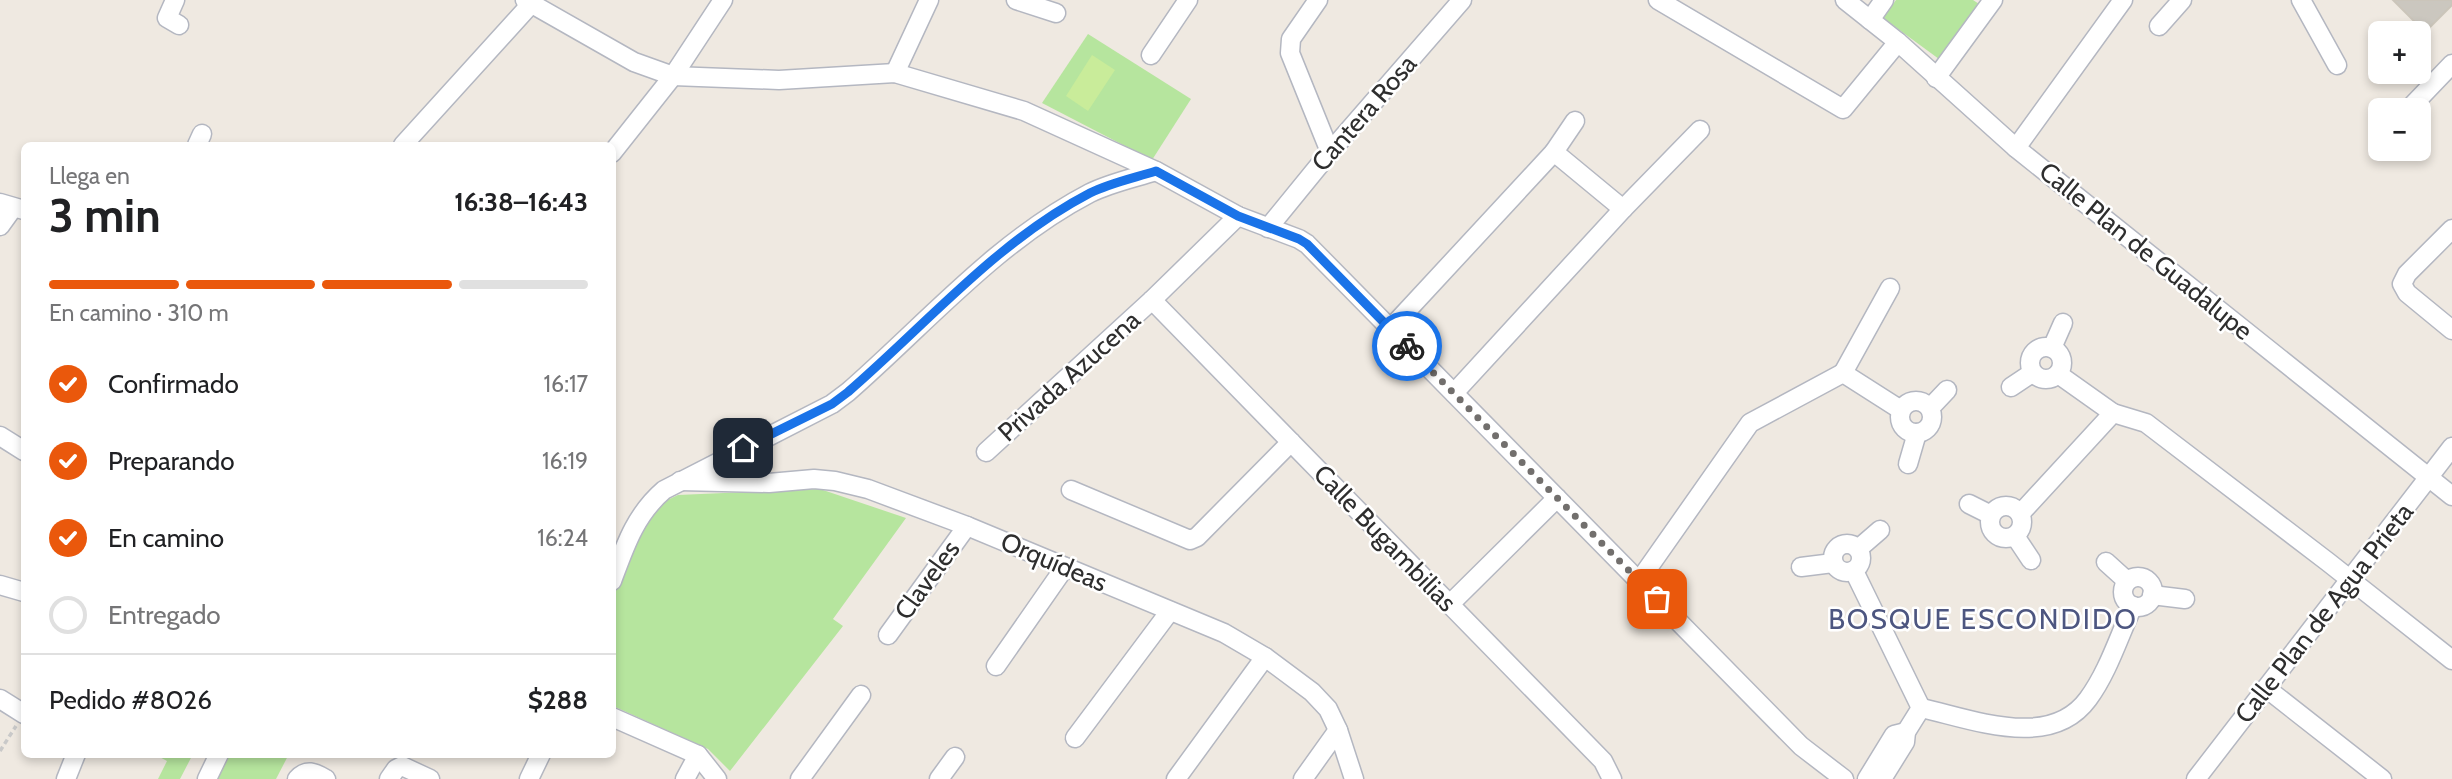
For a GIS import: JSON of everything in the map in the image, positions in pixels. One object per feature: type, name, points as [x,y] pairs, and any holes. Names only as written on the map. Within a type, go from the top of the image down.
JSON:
[{"type":"street","points":[[175,0],[167,18],[178,25]]},
{"type":"street","points":[[616,148],[673,76],[723,0]]},
{"type":"street","points":[[895,73],[929,0]]},
{"type":"street","points":[[1016,0],[1056,13]]},
{"type":"street","points":[[1151,55],[1188,0]]},
{"type":"street","points":[[1318,0],[1289,46],[1330,152]]},
{"type":"street","name":"Cantera Rosa","points":[[1268,228],[1462,0]]},
{"type":"street","points":[[1658,0],[1843,109],[1898,43]]},
{"type":"street","name":"Calle Plan de Guadalupe","points":[[1845,0],[1898,43],[2016,148],[2452,496]]},
{"type":"street","points":[[1870,20],[1884,0]]},
{"type":"street","points":[[1936,78],[1993,0]]},
{"type":"street","points":[[2016,148],[2123,0]]},
{"type":"street","points":[[2159,26],[2182,0]]},
{"type":"street","points":[[2301,0],[2337,65]]},
{"type":"street","points":[[405,142],[528,2],[634,62],[673,76],[779,80],[895,73],[1024,111],[1156,171],[1238,216],[1307,244],[1801,746],[1844,779]]},
{"type":"street","points":[[2419,98],[2452,64]]},
{"type":"street","points":[[1390,329],[1554,152],[1575,121]]},
{"type":"street","points":[[1454,393],[1623,209],[1700,130]]},
{"type":"street","points":[[1554,152],[1623,209]]},
{"type":"street","points":[[616,570],[630,533],[650,503],[680,481],[832,404],[995,257],[1033,227],[1093,192],[1156,171]]},
{"type":"street","points":[[0,226],[13,207]]},
{"type":"street","name":"Privada Azucena","points":[[986,452],[1152,300],[1238,216]]},
{"type":"street","points":[[2452,229],[2407,274],[2402,284],[2407,293],[2452,330]]},
{"type":"street","points":[[1639,581],[1750,423],[1843,373],[1890,288]]},
{"type":"street","name":"Calle Bugambilias","points":[[1152,300],[1603,761],[1612,779]]},
{"type":"street","points":[[2052,348],[2063,323]]},
{"type":"street","points":[[2038,348],[2052,348],[2060,354],[2062,361],[2058,373],[2046,379],[2032,373],[2031,355],[2038,348]]},
{"type":"street","points":[[1843,373],[1901,410]]},
{"type":"street","points":[[2011,387],[2032,373]]},
{"type":"street","points":[[2058,373],[2113,413],[2147,423],[2452,660]]},
{"type":"street","points":[[1930,408],[1947,390]]},
{"type":"street","points":[[1915,400],[1924,402],[1930,408],[1932,415],[1929,427],[1917,433],[1909,432],[1902,426],[1899,418],[1907,403],[1915,400]]},
{"type":"street","points":[[2020,514],[2113,413]]},
{"type":"street","points":[[1908,464],[1917,433]]},
{"type":"street","points":[[0,436],[21,449]]},
{"type":"street","points":[[1071,490],[1190,540],[1197,537],[1291,442]]},
{"type":"street","name":"Calle Plan de Agua Prieta","points":[[2196,779],[2452,447]]},
{"type":"street","name":"Orquídeas","points":[[680,481],[769,483],[814,479],[868,489],[967,526],[1224,633],[1265,657],[1312,692],[1328,709],[1354,779]]},
{"type":"street","points":[[1450,604],[1558,498]]},
{"type":"street","points":[[1969,504],[1991,515]]},
{"type":"street","points":[[2013,507],[2020,514],[2021,529],[2015,536],[2007,539],[1996,536],[1990,527],[1991,515],[1998,508],[2013,507]]},
{"type":"street","name":"Claveles","points":[[888,635],[967,526]]},
{"type":"street","points":[[1858,549],[1880,530]]},
{"type":"street","points":[[2015,536],[2031,560]]},
{"type":"street","points":[[1843,544],[1854,545],[1858,549],[1860,565],[1854,571],[1840,571],[1833,563],[1834,551],[1843,544]]},
{"type":"street","points":[[2106,562],[2127,581]]},
{"type":"street","points":[[1801,568],[1833,563]]},
{"type":"street","points":[[996,666],[1065,567]]},
{"type":"street","points":[[1854,571],[1921,708]]},
{"type":"street","points":[[2133,578],[2145,579],[2152,588],[2152,595],[2148,603],[2133,606],[2123,597],[2123,591],[2127,581],[2133,578]]},
{"type":"street","points":[[0,585],[21,591]]},
{"type":"street","points":[[2152,595],[2185,599]]},
{"type":"street","points":[[1921,708],[2015,729],[2059,723],[2074,713],[2092,694],[2133,606]]},
{"type":"street","points":[[1075,738],[1170,611]]},
{"type":"street","points":[[1176,779],[1265,657]]},
{"type":"street","points":[[2266,688],[2382,779]]},
{"type":"street","points":[[800,779],[861,695]]},
{"type":"street","points":[[0,699],[21,712]]},
{"type":"street","points":[[1882,779],[1905,742],[1906,732],[1921,708]]},
{"type":"street","points":[[616,719],[698,754],[717,779]]},
{"type":"street","points":[[1303,779],[1338,730]]},
{"type":"street","points":[[1867,779],[1894,735],[1906,732]]},
{"type":"street","points":[[685,779],[698,754]]},
{"type":"street","points":[[939,779],[955,757]]},
{"type":"street","points":[[71,777],[75,758]]},
{"type":"street","points":[[206,779],[217,758]]},
{"type":"street","points":[[529,779],[539,758]]},
{"type":"street","points":[[389,779],[396,769],[402,766],[430,779]]},
{"type":"street","points":[[297,779],[302,774],[314,772],[326,779]]},
{"type":"path","points":[[0,751],[21,719]]},
{"type":"green space","points":[[1896,0],[1973,0],[1979,4],[1939,59],[1883,18]]},
{"type":"green space","points":[[1088,34],[1191,99],[1152,160],[1042,103]]},
{"type":"green space","points":[[1092,55],[1115,70],[1088,111],[1066,96]]},
{"type":"green space","points":[[820,489],[906,518],[833,619],[843,626],[730,771],[708,749],[616,707],[616,589],[636,532],[659,504],[678,495]]},
{"type":"green space","points":[[161,758],[191,758],[180,779],[158,779],[167,761]]},
{"type":"green space","points":[[222,758],[287,758],[276,779],[212,779]]},
{"type":"building","points":[[2393,0],[2452,0],[2452,5],[2431,26],[2431,21],[2414,21]]},
{"type":"way so far","points":[[1407,346],[1657,599]]},
{"type":"district","name":"BOSQUE ESCONDIDO","points":[[1983,619]]},
{"type":"route","points":[[743,448],[832,404],[848,392],[995,257],[1033,227],[1093,192],[1156,171],[1238,216],[1307,244],[1407,346]]}]
